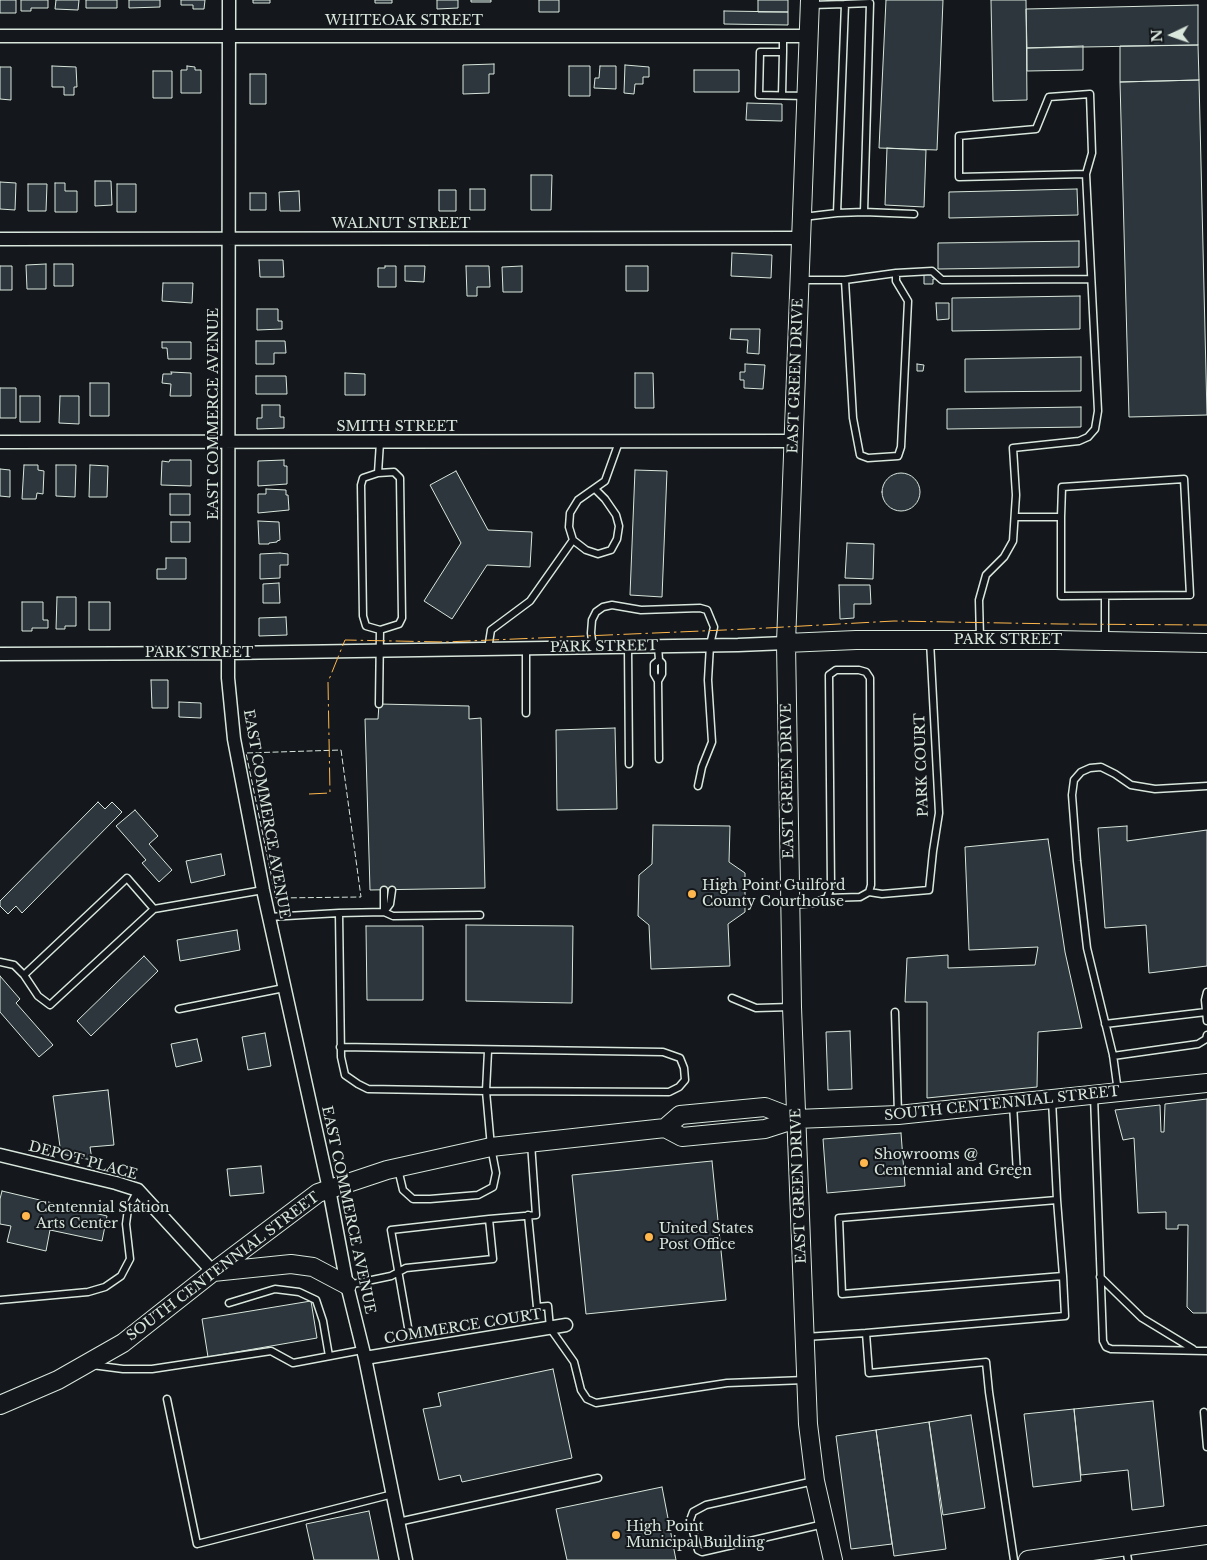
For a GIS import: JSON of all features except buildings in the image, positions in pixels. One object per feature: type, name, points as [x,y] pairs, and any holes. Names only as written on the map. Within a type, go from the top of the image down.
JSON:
[{"type":"main road","name":"EAST GREEN DRIVE","points":[[810,2],[786,643],[792,1007],[809,1446],[833,1560]]},
{"type":"main road","name":"PARK STREET","points":[[786,643],[856,640],[1204,641]]},
{"type":"main road","name":"SOUTH CENTENNIAL STREET","points":[[0,1405],[58,1380],[123,1343],[318,1193],[397,1168],[491,1147],[665,1128],[682,1136],[765,1129],[796,1119],[898,1115],[1207,1083]]},
{"type":"main road","points":[[213,1272],[291,1264],[313,1267],[347,1285]]},
{"type":"main road","points":[[1030,1560],[1127,1553],[1207,1535]]},
{"type":"street","name":"EAST COMMERCE AVENUE","points":[[229,0],[228,678],[234,739],[263,890],[329,1189],[347,1285],[364,1354],[406,1560]]},
{"type":"street","name":"WHITEOAK STREET","points":[[0,36],[809,36]]},
{"type":"street","name":"WALNUT STREET","points":[[0,239],[801,238]]},
{"type":"street","name":"SMITH STREET","points":[[0,442],[794,441]]},
{"type":"street","name":"PARK STREET","points":[[0,654],[710,646],[786,643]]},
{"type":"street","name":"DEPOT PLACE","points":[[0,1155],[138,1190],[213,1272]]},
{"type":"street","name":"COMMERCE COURT","points":[[364,1354],[549,1325],[566,1325]]},
{"type":"lane","points":[[810,2],[845,4],[871,2],[864,212]]},
{"type":"lane","points":[[837,214],[845,4]]},
{"type":"lane","points":[[782,95],[783,36]]},
{"type":"lane","points":[[783,52],[760,52],[759,95],[807,96]]},
{"type":"lane","points":[[980,640],[980,600],[986,575],[1004,557],[1013,541],[1016,495],[1013,448],[1079,440],[1088,436],[1095,429],[1098,411],[1086,174],[1092,153],[1090,94],[1049,97],[1036,129],[959,136],[959,176],[1086,174]]},
{"type":"lane","points":[[802,217],[864,212],[914,214]]},
{"type":"lane","points":[[800,280],[845,280],[896,273],[932,271],[942,280],[1091,279]]},
{"type":"lane","points":[[845,280],[853,418],[860,455],[868,458],[898,456],[908,301],[896,281],[896,273]]},
{"type":"lane","points":[[378,473],[380,442]]},
{"type":"lane","points":[[595,489],[616,515],[618,526],[617,538],[611,550],[598,554],[586,550],[573,540],[569,527],[570,514],[578,500],[605,481],[619,442]]},
{"type":"lane","points":[[394,472],[400,478],[402,618],[399,624],[380,630],[366,626],[363,616],[361,485],[363,478],[378,473],[394,472]]},
{"type":"lane","points":[[1184,479],[1190,595],[1061,596],[1061,517],[1062,487],[1184,479]]},
{"type":"lane","points":[[1015,517],[1061,517]]},
{"type":"lane","points":[[488,649],[491,630],[530,601],[573,540]]},
{"type":"lane","points":[[1105,596],[1105,641]]},
{"type":"lane","points":[[593,647],[592,620],[596,612],[603,606],[612,605],[641,610],[700,608],[707,610],[714,626],[710,646],[708,680],[712,742],[702,767],[698,786]]},
{"type":"lane","points":[[379,704],[380,630]]},
{"type":"lane","name":"PARK COURT","points":[[868,892],[882,894],[930,890],[932,852],[938,813],[930,640]]},
{"type":"lane","points":[[658,646],[658,660],[654,664],[654,674],[658,681],[659,759]]},
{"type":"lane","points":[[628,647],[629,764]]},
{"type":"lane","points":[[526,648],[526,713]]},
{"type":"lane","points":[[790,905],[814,903],[827,898],[860,897],[868,892],[871,885],[871,685],[870,678],[866,672],[859,670],[836,670],[829,675],[830,887],[827,898]]},
{"type":"lane","points":[[1118,1092],[1113,1056],[1087,948],[1072,795],[1074,780],[1081,772],[1090,768],[1101,767],[1131,785],[1155,789],[1207,786]]},
{"type":"lane","points":[[24,975],[127,878],[154,909]]},
{"type":"lane","points":[[0,962],[14,965],[24,975],[38,996],[50,1005],[154,909],[263,890]]},
{"type":"lane","points":[[384,890],[384,912]]},
{"type":"lane","points":[[384,912],[390,904],[392,890]]},
{"type":"lane","points":[[339,912],[340,1047],[345,1075],[368,1089],[669,1092],[680,1087],[685,1080],[684,1068],[680,1058],[669,1053],[340,1047]]},
{"type":"lane","points":[[269,917],[339,912],[384,912],[393,916],[480,915]]},
{"type":"lane","points":[[178,1009],[284,988]]},
{"type":"lane","points":[[1207,992],[1207,1021]]},
{"type":"lane","points":[[732,998],[756,1008],[792,1007]]},
{"type":"lane","points":[[895,1012],[898,1115]]},
{"type":"lane","points":[[1105,1024],[1206,1012]]},
{"type":"lane","points":[[1113,1056],[1198,1044],[1206,1039],[1207,1035]]},
{"type":"lane","points":[[397,1168],[403,1190],[413,1199],[478,1195],[493,1187],[496,1173],[491,1147],[486,1091],[488,1051]]},
{"type":"lane","points":[[1094,1094],[1103,1341],[1106,1347],[1111,1350],[1207,1351]]},
{"type":"lane","points":[[804,1337],[1065,1316],[1052,1099]]},
{"type":"lane","points":[[1013,1103],[1017,1174]]},
{"type":"lane","points":[[409,1334],[392,1230],[536,1215],[531,1143]]},
{"type":"lane","points":[[0,1300],[88,1292],[105,1287],[121,1276],[130,1259],[126,1224],[128,1209],[138,1190]]},
{"type":"lane","points":[[1057,1200],[839,1218],[842,1294],[1063,1276]]},
{"type":"lane","points":[[528,1215],[537,1307],[548,1306],[549,1325],[574,1362],[581,1390],[587,1399],[596,1403],[726,1382],[806,1380]]},
{"type":"lane","points":[[347,1285],[391,1276],[406,1268],[493,1259],[489,1219]]},
{"type":"lane","points":[[1100,1277],[1142,1318],[1195,1351]]},
{"type":"lane","points":[[229,1303],[275,1289],[299,1292],[316,1300],[323,1320],[329,1356]]},
{"type":"lane","points":[[866,1333],[869,1373],[986,1362],[988,1392],[1014,1560]]},
{"type":"lane","points":[[88,1364],[122,1369],[152,1369],[271,1351],[293,1363],[329,1356],[364,1354]]},
{"type":"lane","points":[[167,1399],[197,1544],[393,1494]]},
{"type":"lane","points":[[1204,1412],[1207,1447]]},
{"type":"lane","points":[[398,1522],[598,1478]]},
{"type":"lane","points":[[815,1481],[706,1505],[693,1512],[690,1520],[698,1550],[702,1552],[825,1524]]},
{"type":"fence","points":[[341,750],[361,897],[276,898],[246,753],[341,750]]},
{"type":"power","points":[[309,794],[330,793],[328,682],[345,640],[445,642],[894,621],[1207,625]]},
{"type":"place","name":"High Point Guilford County Courthouse","points":[[692,894]]},
{"type":"place","name":"Showrooms @ Centennial and Green","points":[[864,1163]]},
{"type":"place","name":"Centennial Station Arts Center","points":[[26,1216]]},
{"type":"place","name":"United States Post Office","points":[[649,1237]]},
{"type":"place","name":"High Point Municipal Building","points":[[616,1535]]}]
